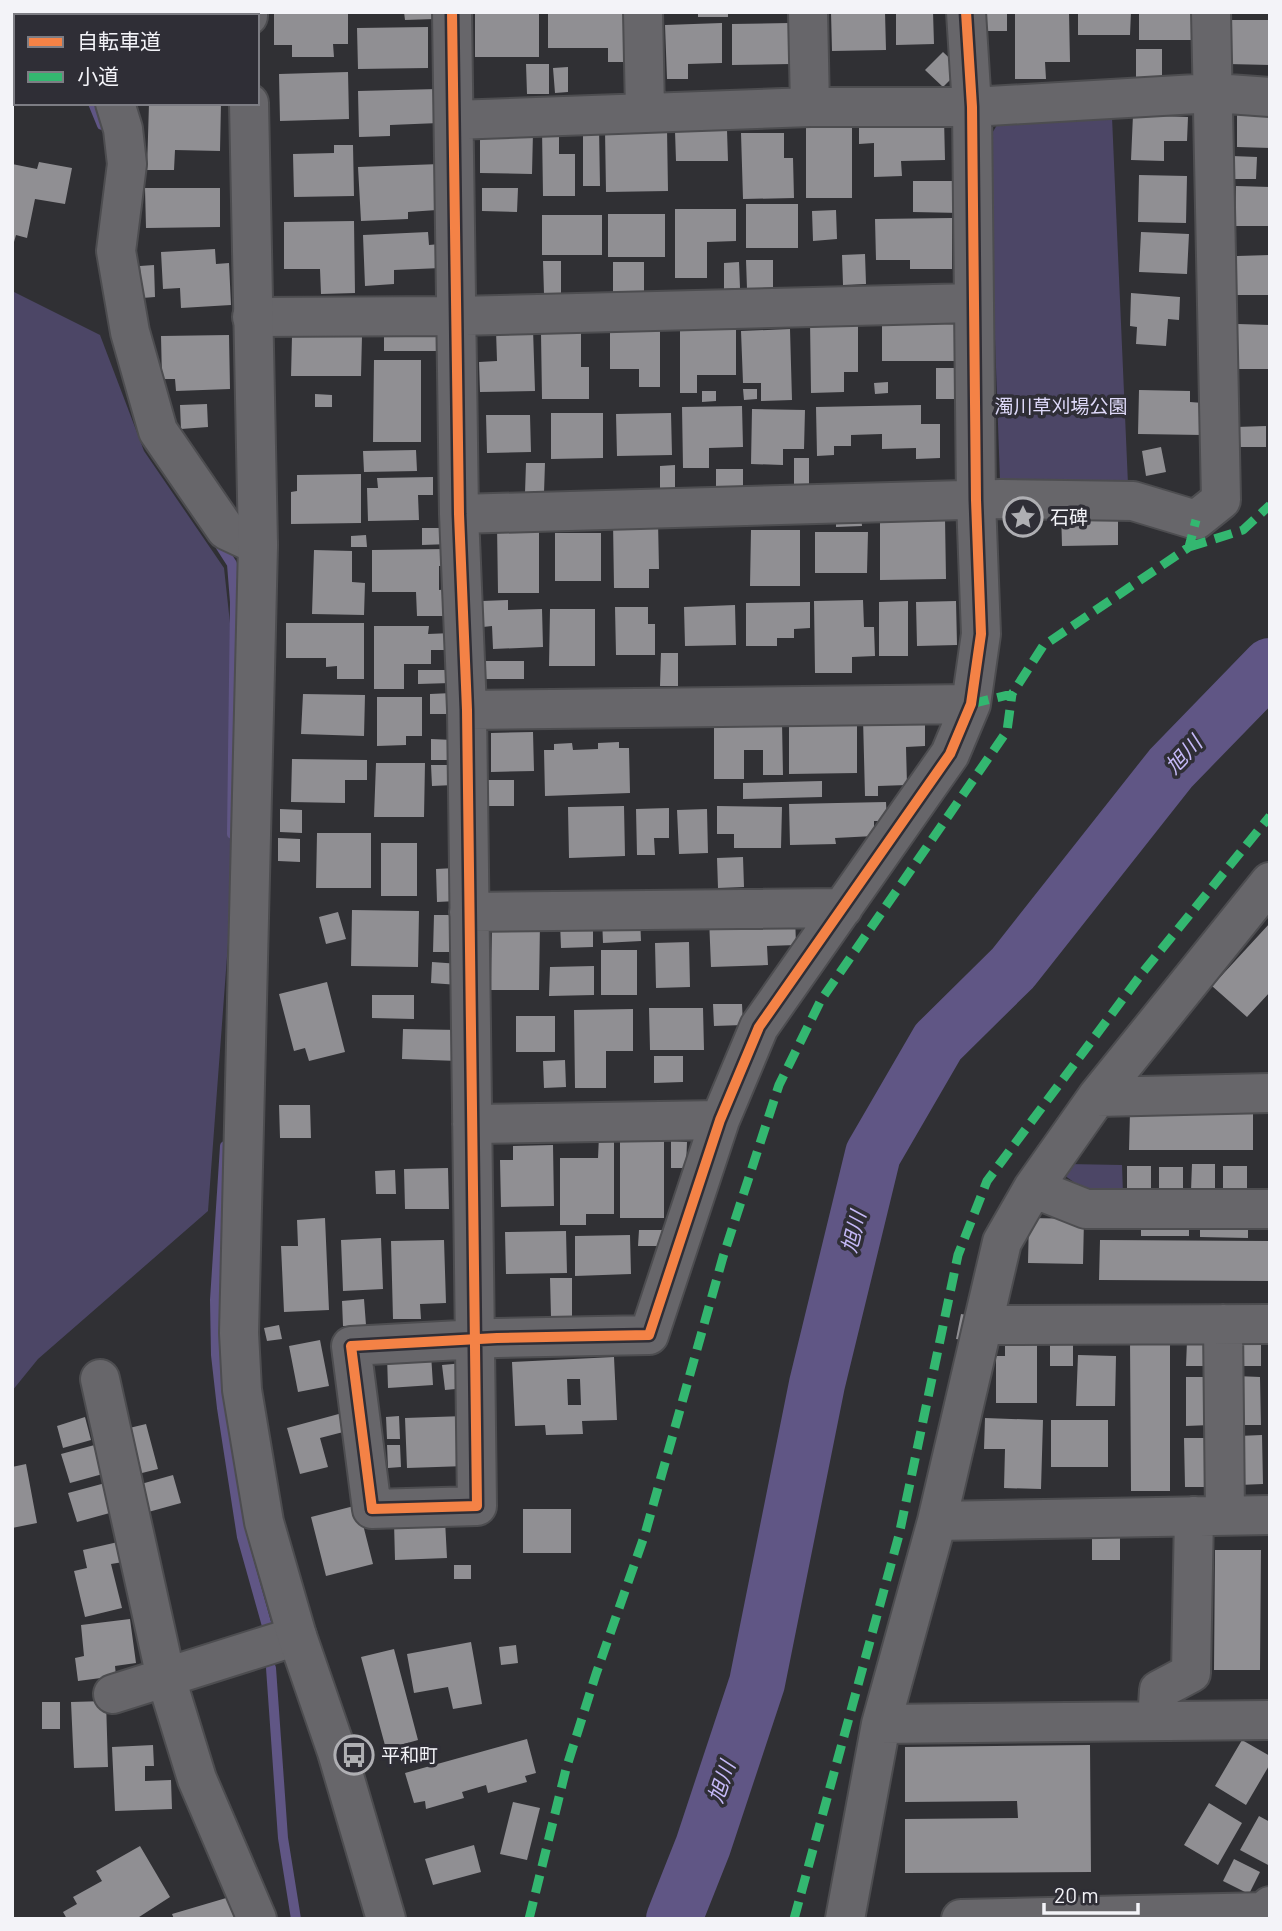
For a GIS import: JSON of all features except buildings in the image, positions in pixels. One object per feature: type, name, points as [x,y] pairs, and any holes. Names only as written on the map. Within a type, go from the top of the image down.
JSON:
[{"type":"street","points":[[452,12],[459,514],[467,710],[476,1340],[477,1506],[372,1509],[351,1346],[476,1340],[649,1335],[720,1120],[759,1027],[950,754],[971,704],[981,634],[976,500],[972,107],[966,12]]},
{"type":"street","points":[[643,12],[645,111]]},
{"type":"street","points":[[808,12],[810,107]]},
{"type":"street","points":[[459,514],[976,500],[1133,501],[1196,520],[1221,500],[1211,12]]},
{"type":"street","points":[[454,120],[645,111],[972,107],[1214,93],[1270,97]]},
{"type":"street","points":[[116,105],[123,129],[127,164],[116,251],[130,332],[158,431],[226,530],[258,545]]},
{"type":"street","points":[[249,105],[258,545],[239,1333],[242,1390],[264,1522],[297,1636],[337,1752],[386,1919]]},
{"type":"street","points":[[252,317],[456,316],[974,303]]},
{"type":"street","points":[[467,710],[971,704]]},
{"type":"street","points":[[845,1919],[881,1724],[937,1521],[1002,1242],[1033,1188],[1097,1097],[1266,892]]},
{"type":"street","points":[[469,912],[843,908]]},
{"type":"street","points":[[1097,1097],[1270,1093]]},
{"type":"street","points":[[472,1124],[720,1120]]},
{"type":"street","points":[[1033,1188],[1086,1209],[1270,1209]]},
{"type":"street","points":[[1157,1721],[1159,1690],[1191,1673],[1209,1516],[1223,1324]]},
{"type":"street","points":[[983,1325],[1270,1324]]},
{"type":"street","points":[[100,1379],[166,1678],[197,1779],[257,1919]]},
{"type":"street","points":[[937,1521],[1270,1515]]},
{"type":"street","points":[[113,1694],[297,1636]]},
{"type":"street","points":[[881,1724],[1270,1720]]},
{"type":"street","points":[[961,1919],[1140,1917],[1266,1912],[1270,1906]]},
{"type":"green space","name":"濁川草刈場公園","points":[[1112,117],[1128,484],[1000,481],[988,140],[1000,120]]},
{"type":"green space","points":[[12,291],[100,335],[144,451],[224,568],[243,743],[208,1211],[38,1359],[12,1391]]},
{"type":"green space","points":[[1068,1164],[1122,1165],[1123,1194],[1092,1195],[1061,1173]]},
{"type":"waterway","points":[[94,105],[102,125]]},
{"type":"waterway","points":[[216,539],[232,564],[235,602],[232,834]]},
{"type":"waterway","name":"旭川","points":[[674,1919],[703,1846],[757,1683],[817,1384],[873,1154],[938,1042],[1013,968],[1171,768],[1270,666]]},
{"type":"waterway","points":[[225,1146],[215,1300],[216,1355],[242,1537],[269,1633]]},
{"type":"waterway","points":[[271,1668],[283,1838],[296,1919]]},
{"type":"marked path","points":[[1189,547],[1243,530],[1270,505]]},
{"type":"marked path","points":[[971,704],[1012,694],[1043,646],[1189,547],[1196,520]]},
{"type":"marked path","points":[[529,1919],[566,1769],[645,1534],[723,1257],[779,1085],[821,1000],[1007,731],[1012,694]]},
{"type":"marked path","points":[[794,1919],[899,1535],[958,1255],[987,1181],[1143,972],[1270,816]]},
{"type":"cycle path","points":[[452,12],[459,514],[467,710],[477,1506],[372,1509],[351,1346],[497,1338],[649,1335],[720,1120],[759,1027],[950,754],[971,704],[981,634],[976,500],[972,107],[966,12]]},
{"type":"place","name":"石碑","points":[[1023,517]]},
{"type":"place","name":"平和町","points":[[354,1755]]}]
